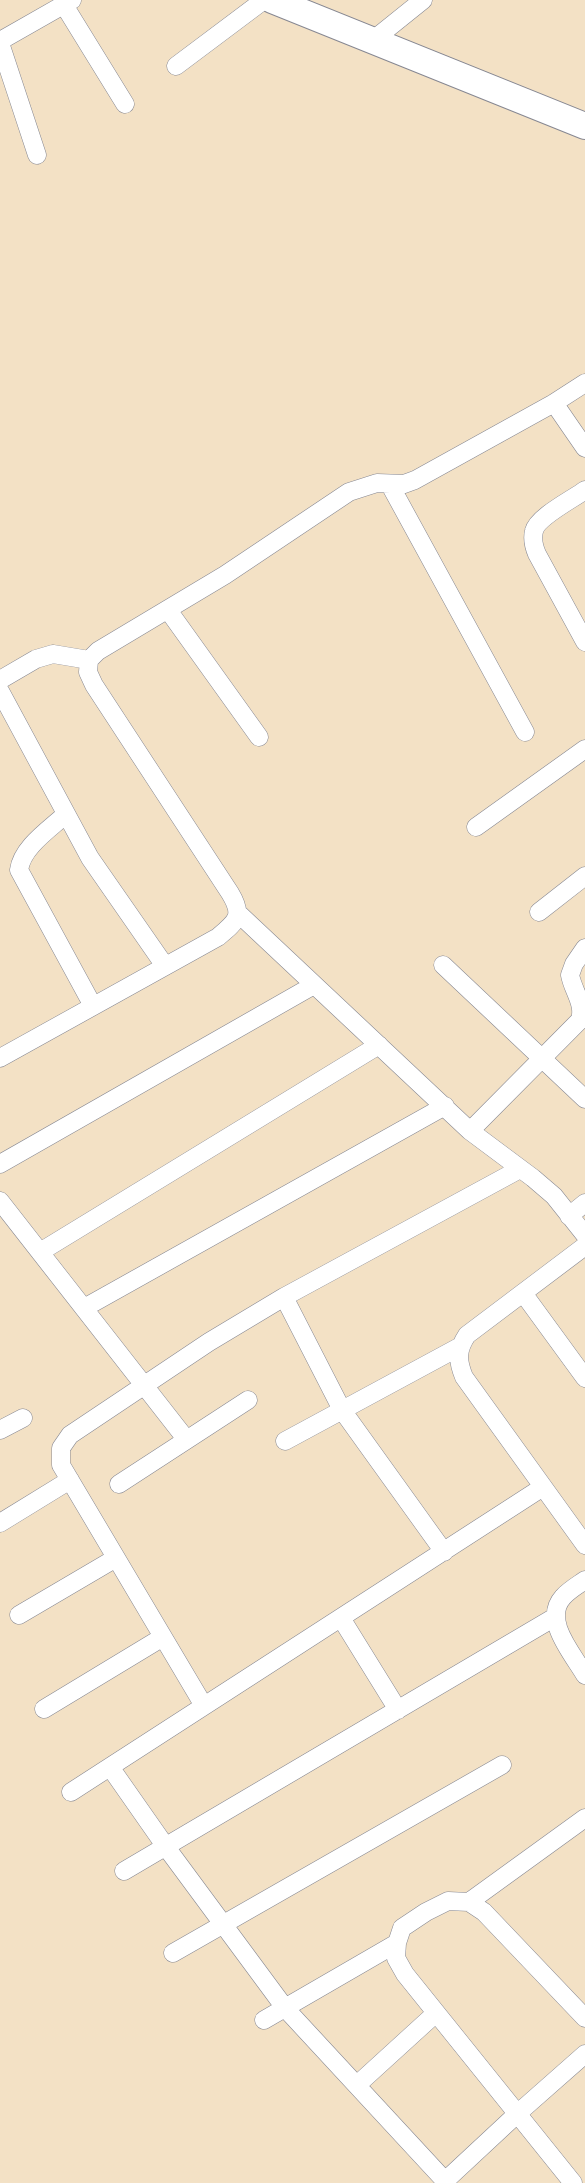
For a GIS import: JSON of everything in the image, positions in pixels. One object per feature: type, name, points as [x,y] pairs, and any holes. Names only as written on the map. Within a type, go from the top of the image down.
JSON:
[{"type":"highway","points":[[272,0],[585,126]]},
{"type":"street","points":[[176,66],[264,0]]},
{"type":"street","points":[[372,41],[423,0]]},
{"type":"street","points":[[37,155],[0,42],[68,3],[125,104]]},
{"type":"street","points":[[585,383],[554,403],[415,480],[404,484],[390,485],[377,483],[348,492],[224,575],[98,651],[89,660],[88,672],[94,685],[230,893],[237,905],[239,914],[470,1131],[554,1196],[585,1235]]},
{"type":"street","points":[[554,403],[585,448]]},
{"type":"street","points":[[390,485],[525,732]]},
{"type":"street","points":[[585,490],[540,520],[534,530],[533,543],[536,554],[580,623],[585,642]]},
{"type":"street","points":[[168,610],[259,737]]},
{"type":"street","points":[[0,680],[36,659],[53,654],[89,660]]},
{"type":"street","points":[[0,691],[90,858],[165,966]]},
{"type":"street","points":[[476,827],[585,749]]},
{"type":"street","points":[[66,814],[26,852],[20,862],[19,870],[93,1006]]},
{"type":"street","points":[[539,912],[585,876]]},
{"type":"street","points":[[0,1058],[218,937],[233,924],[239,914]]},
{"type":"street","points":[[470,1131],[580,1020],[582,1000],[572,984],[570,975],[574,964],[585,948]]},
{"type":"street","points":[[443,965],[585,1099]]},
{"type":"street","points":[[0,1164],[314,985]]},
{"type":"street","points":[[40,1252],[379,1045]]},
{"type":"street","points":[[84,1308],[445,1106]]},
{"type":"street","points":[[204,1706],[61,1465],[61,1448],[70,1435],[209,1342],[284,1297],[520,1168]]},
{"type":"street","points":[[0,1200],[186,1439]]},
{"type":"street","points":[[569,1216],[585,1203]]},
{"type":"street","points":[[585,1246],[467,1335],[460,1347],[458,1363],[464,1377],[585,1545]]},
{"type":"street","points":[[523,1293],[585,1378]]},
{"type":"street","points":[[284,1297],[342,1410],[444,1552]]},
{"type":"street","points":[[285,1441],[460,1347]]},
{"type":"street","points":[[119,1484],[248,1400]]},
{"type":"street","points":[[0,1430],[23,1418]]},
{"type":"street","points":[[0,1523],[70,1480]]},
{"type":"street","points":[[71,1792],[543,1487]]},
{"type":"street","points":[[19,1615],[116,1558]]},
{"type":"street","points":[[585,1580],[563,1597],[556,1608],[558,1628],[585,1675]]},
{"type":"street","points":[[124,1871],[556,1617]]},
{"type":"street","points":[[341,1618],[398,1710]]},
{"type":"street","points":[[44,1708],[163,1637]]},
{"type":"street","points":[[173,1953],[502,1765]]},
{"type":"street","points":[[110,1767],[166,1847],[285,2008],[446,2182],[517,2114],[585,2054]]},
{"type":"street","points":[[469,1902],[585,1818]]},
{"type":"street","points":[[573,2183],[405,1974],[396,1958],[397,1943],[402,1928],[426,1912],[448,1901],[469,1902],[484,1912],[585,2018]]},
{"type":"street","points":[[264,2020],[397,1943]]},
{"type":"street","points":[[357,2085],[436,2013]]}]
